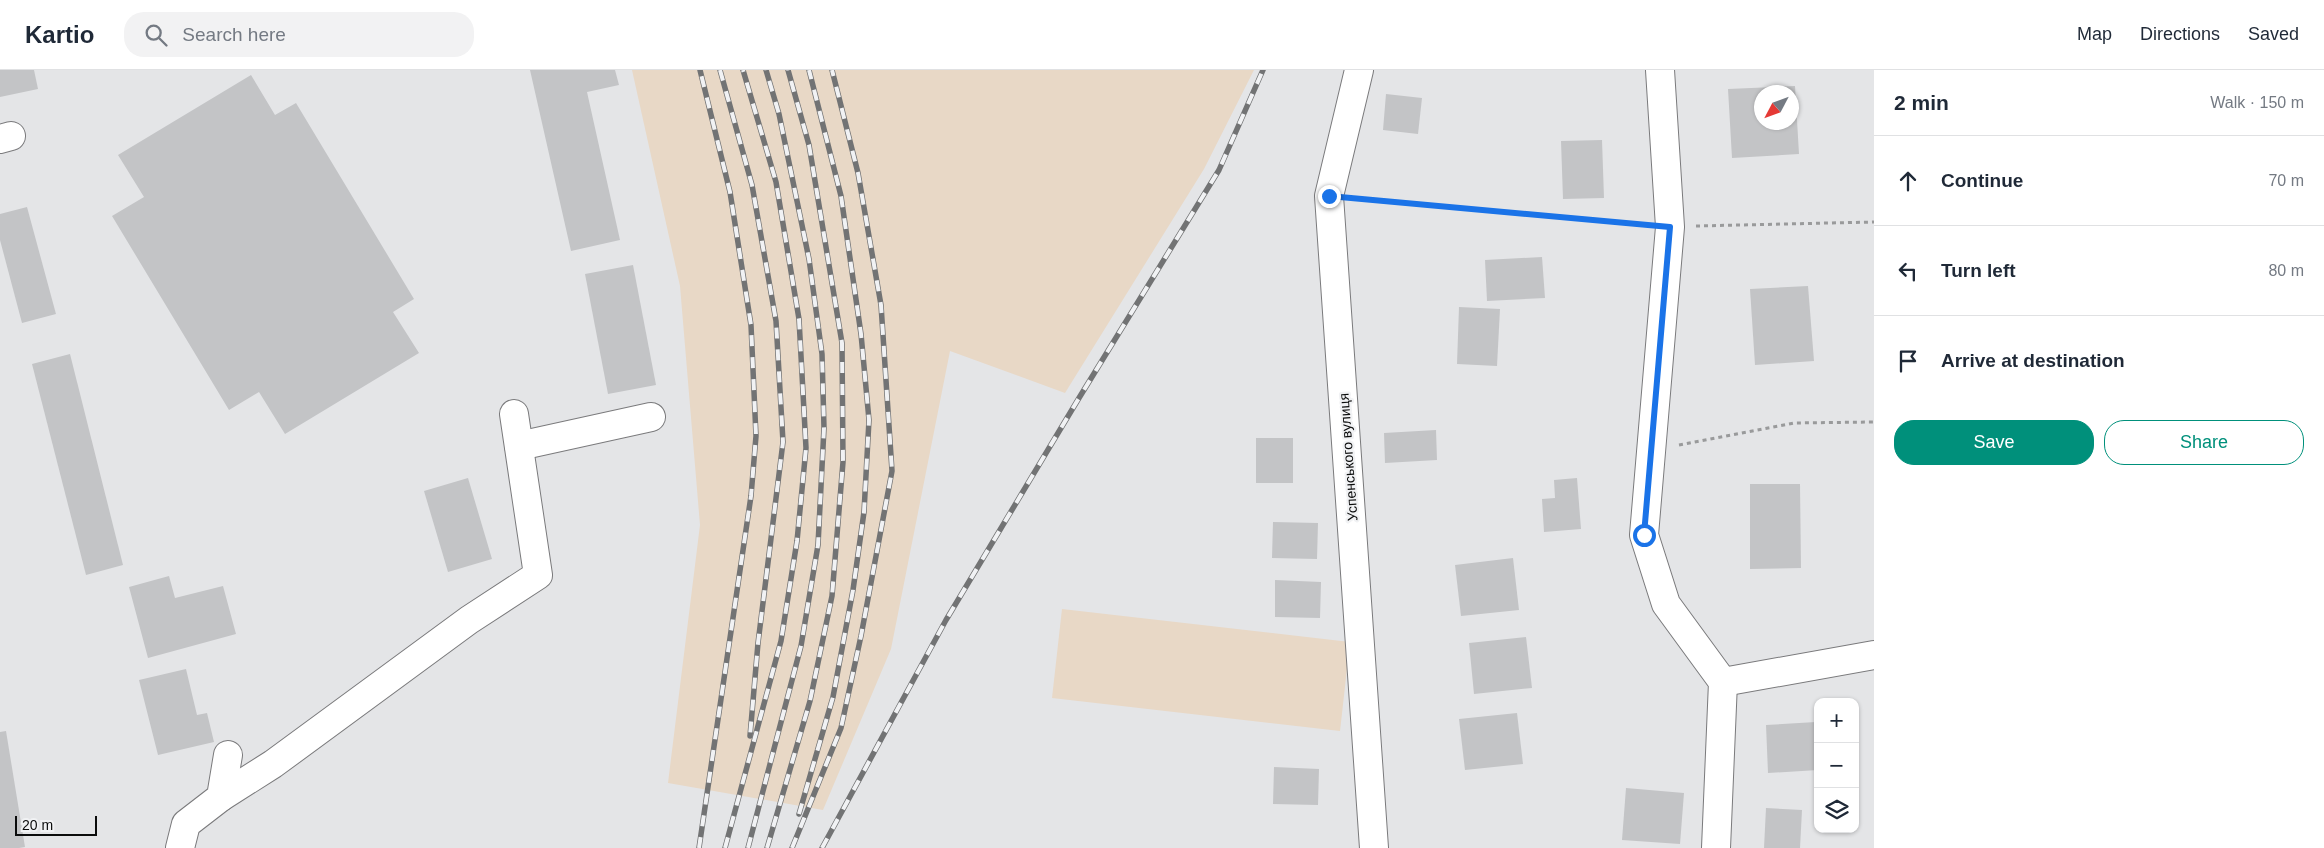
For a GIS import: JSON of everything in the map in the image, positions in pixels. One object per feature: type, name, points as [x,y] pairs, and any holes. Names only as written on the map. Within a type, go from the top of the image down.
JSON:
[{"type":"street","name":"Успенського вулиця","points":[[1359,70],[1329,196],[1374,848]]},
{"type":"street","points":[[1660,70],[1670,227],[1644,535],[1666,604],[1723,682],[1716,848]]},
{"type":"street","points":[[180,848],[186,824],[221,797],[274,764],[469,620],[538,575],[514,414]]},
{"type":"street","points":[[519,446],[651,417]]},
{"type":"street","points":[[1723,682],[1874,655]]},
{"type":"street","points":[[221,797],[228,755]]},
{"type":"path","points":[[1329,196],[1670,227],[1874,222]]},
{"type":"path","points":[[1651,450],[1794,423],[1874,422]]},
{"type":"shaded area","points":[[632,70],[1254,70],[1204,169],[1065,393],[950,351],[891,649],[823,810],[668,783],[700,525],[680,286]]},
{"type":"shaded area","points":[[1062,609],[1350,642],[1340,731],[1052,698]]},
{"type":"building","points":[[0,70],[34,70],[38,89],[0,97]]},
{"type":"building","points":[[530,70],[615,70],[619,85],[587,92],[620,240],[571,251]]},
{"type":"building","points":[[251,75],[275,115],[296,103],[414,299],[393,312],[419,353],[285,434],[259,392],[229,410],[112,216],[144,197],[118,155]]},
{"type":"building","points":[[1754,88],[1754,130],[1798,130],[1799,154],[1732,158],[1728,89]]},
{"type":"building","points":[[1386,94],[1422,98],[1418,134],[1383,130]]},
{"type":"building","points":[[1602,140],[1604,198],[1563,199],[1561,141]]},
{"type":"building","points":[[27,207],[56,314],[22,323],[0,240],[0,214]]},
{"type":"building","points":[[1542,257],[1545,298],[1487,301],[1485,260]]},
{"type":"building","points":[[633,265],[656,385],[608,394],[585,274]]},
{"type":"building","points":[[1808,286],[1814,361],[1755,365],[1750,289]]},
{"type":"building","points":[[1459,307],[1500,309],[1497,366],[1457,364]]},
{"type":"building","points":[[70,354],[123,565],[86,575],[32,364]]},
{"type":"building","points":[[1436,430],[1437,460],[1385,463],[1384,433]]},
{"type":"building","points":[[1256,438],[1293,438],[1293,483],[1256,483]]},
{"type":"building","points":[[468,478],[492,559],[448,572],[424,491]]},
{"type":"building","points":[[1577,478],[1581,529],[1544,532],[1542,499],[1555,498],[1554,480]]},
{"type":"building","points":[[1750,484],[1800,484],[1801,568],[1750,569]]},
{"type":"building","points":[[1273,522],[1318,523],[1317,559],[1272,558]]},
{"type":"building","points":[[1513,558],[1519,610],[1461,616],[1455,565]]},
{"type":"building","points":[[169,576],[175,598],[223,586],[236,634],[148,658],[129,587]]},
{"type":"building","points":[[1275,580],[1321,582],[1320,618],[1275,617]]},
{"type":"building","points":[[1526,637],[1532,688],[1474,694],[1469,643]]},
{"type":"building","points":[[186,669],[197,715],[207,713],[214,742],[158,755],[139,680]]},
{"type":"building","points":[[1517,713],[1523,764],[1465,770],[1459,719]]},
{"type":"building","points":[[1814,722],[1814,770],[1768,773],[1766,725]]},
{"type":"building","points":[[6,731],[25,847],[19,848],[0,848],[0,732]]},
{"type":"building","points":[[1274,767],[1319,769],[1318,805],[1273,804]]},
{"type":"building","points":[[1626,788],[1684,793],[1680,844],[1622,840]]},
{"type":"building","points":[[1766,808],[1802,810],[1800,848],[1764,848]]},
{"type":"railway","points":[[699,848],[751,496],[756,436],[751,325],[730,192],[700,70]]},
{"type":"railway","points":[[720,70],[752,185],[776,321],[783,442],[758,643],[750,736]]},
{"type":"railway","points":[[725,848],[781,641],[797,541],[806,448],[799,319],[776,182],[743,70]]},
{"type":"railway","points":[[748,848],[801,646],[818,545],[824,428],[822,354],[809,259],[779,114],[766,70]]},
{"type":"railway","points":[[767,848],[810,701],[832,596],[843,462],[842,343],[809,145],[788,70]]},
{"type":"railway","points":[[799,814],[833,697],[853,590],[864,512],[869,420],[861,334],[841,196],[809,70]]},
{"type":"railway","points":[[792,848],[841,728],[861,636],[892,471],[881,305],[858,173],[832,70]]},
{"type":"railway","points":[[822,848],[946,620],[1219,170],[1263,70]]},
{"type":"route","points":[[1329,196],[1670,227],[1644,535]]}]
